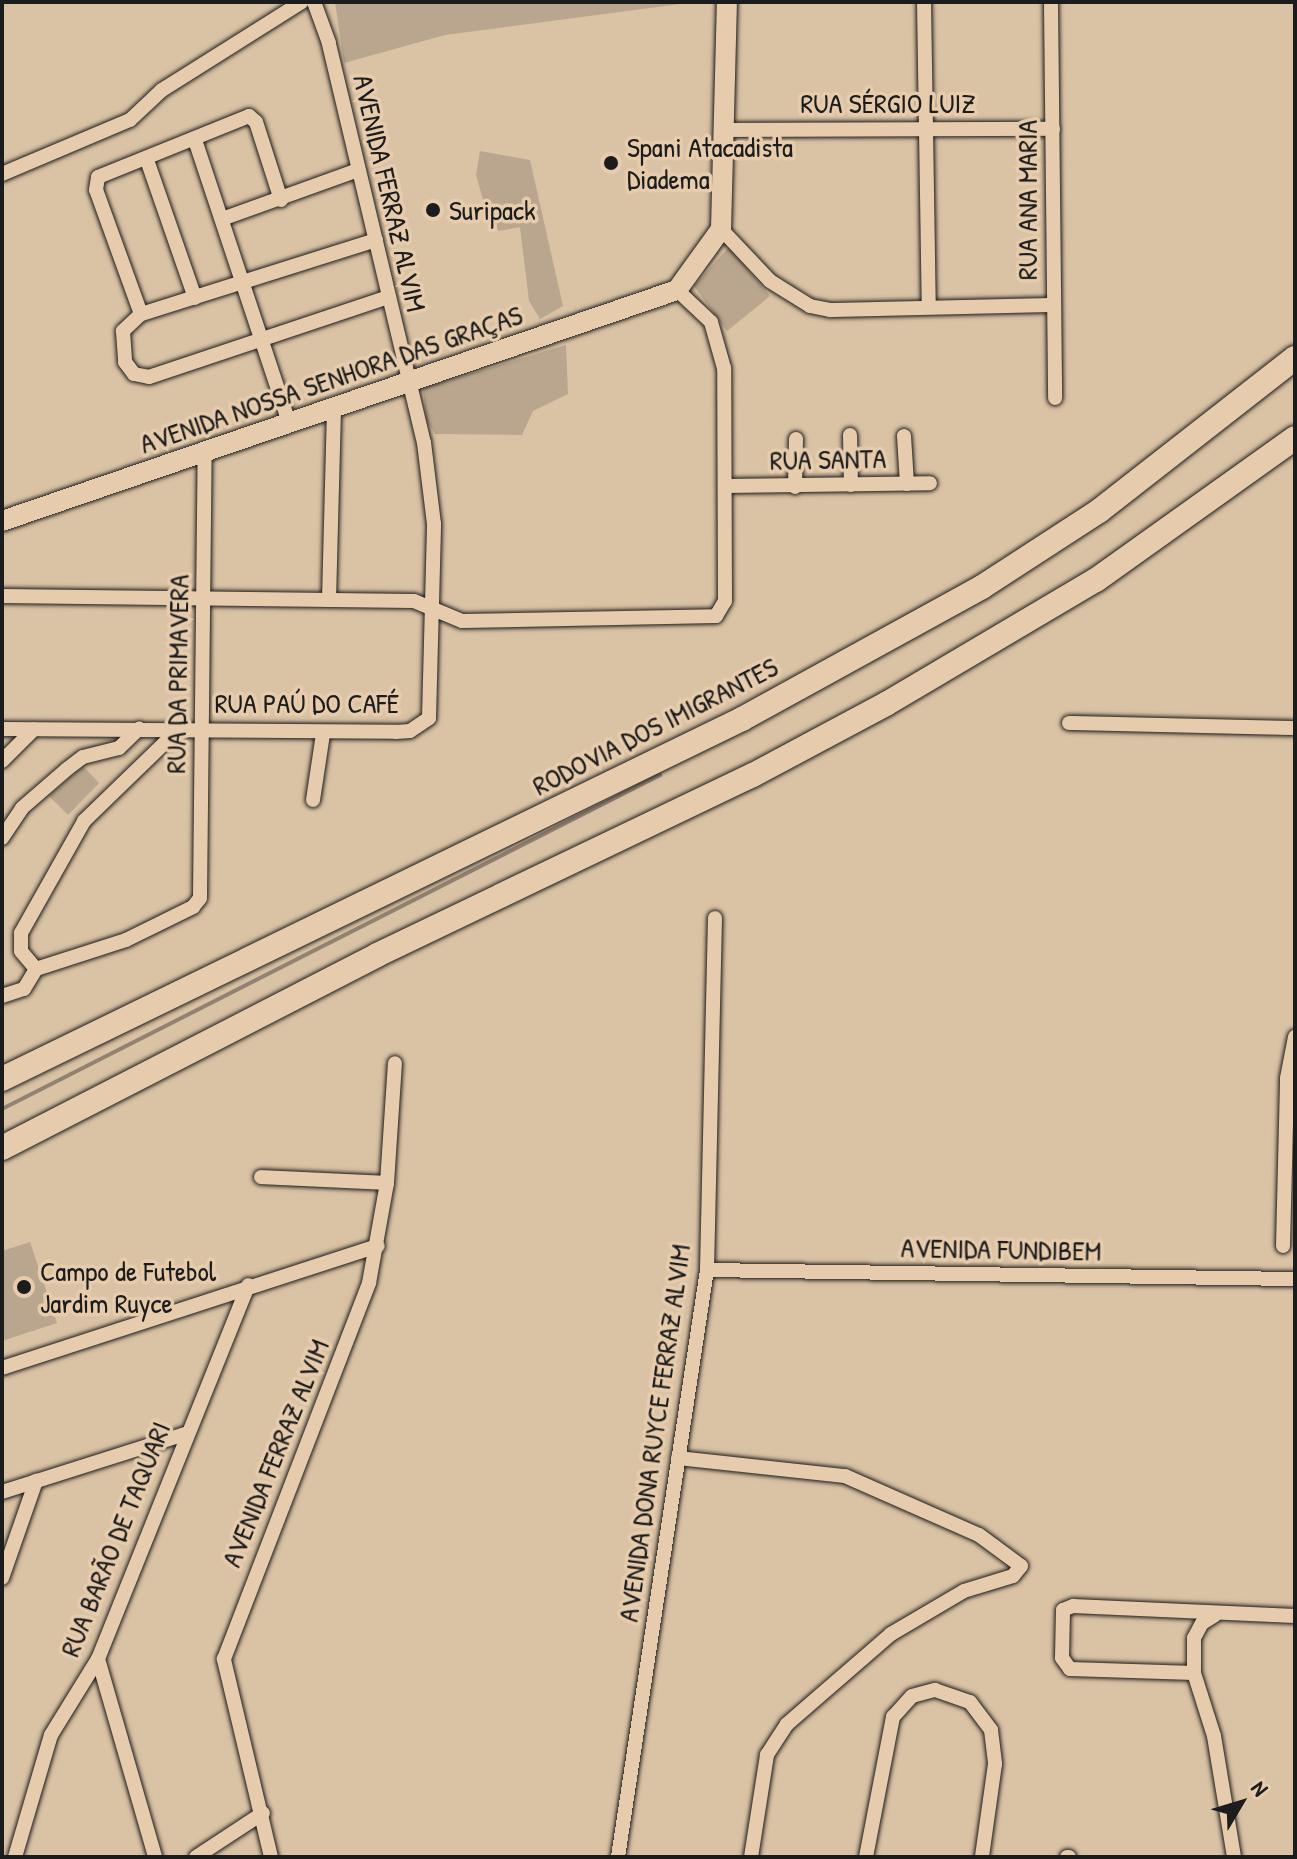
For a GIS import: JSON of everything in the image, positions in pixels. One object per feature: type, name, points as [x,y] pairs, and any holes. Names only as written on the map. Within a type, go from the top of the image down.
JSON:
[{"type":"highway","name":"RODOVIA DOS IMIGRANTES","points":[[2,1079],[742,719],[982,587],[1099,511],[1295,358]]},
{"type":"highway","points":[[2,1148],[363,962],[753,775],[886,704],[1084,588],[1295,438]]},
{"type":"main road","points":[[677,290],[721,229],[727,2]]},
{"type":"main road","name":"AVENIDA NOSSA SENHORA DAS GRAÇAS","points":[[2,521],[677,290]]},
{"type":"street","points":[[2,174],[130,120],[162,90],[302,2]]},
{"type":"street","name":"AVENIDA FERRAZ ALVIM","points":[[314,2],[376,240],[432,498],[433,708],[420,727]]},
{"type":"street","points":[[924,2],[929,306]]},
{"type":"street","name":"RUA ANA MARIA","points":[[1051,2],[1055,398]]},
{"type":"street","points":[[141,314],[95,184],[98,177],[195,140],[231,118],[253,118],[281,200]]},
{"type":"street","name":"RUA SÉRGIO LUIZ","points":[[724,130],[1053,129]]},
{"type":"street","points":[[195,140],[289,422]]},
{"type":"street","points":[[147,160],[195,298]]},
{"type":"street","points":[[222,219],[358,170]]},
{"type":"street","points":[[721,229],[770,281],[810,306],[1054,305]]},
{"type":"street","points":[[376,240],[141,314],[121,338],[125,362],[140,377],[388,297]]},
{"type":"street","points":[[2,596],[414,601],[462,621],[716,616],[725,601],[726,486],[720,344],[711,322],[677,290]]},
{"type":"street","points":[[329,600],[334,408]]},
{"type":"street","points":[[850,435],[851,485]]},
{"type":"street","points":[[904,436],[907,484]]},
{"type":"street","points":[[795,487],[796,439]]},
{"type":"street","name":"RUA DA PRIMAVERA","points":[[36,969],[126,940],[193,907],[200,898],[205,451]]},
{"type":"street","name":"RUA SANTA","points":[[726,486],[930,483]]},
{"type":"street","points":[[1069,723],[1295,728]]},
{"type":"street","name":"RUA PAÚ DO CAFÉ","points":[[2,729],[201,729],[323,734],[420,727]]},
{"type":"street","points":[[2,761],[34,729]]},
{"type":"street","points":[[2,838],[16,814],[67,769],[83,757],[119,748],[139,729]]},
{"type":"street","points":[[2,996],[24,989],[36,969],[21,951],[21,933],[84,821],[178,730]]},
{"type":"street","points":[[313,800],[323,734]]},
{"type":"street","name":"AVENIDA DONA RUYCE FERRAZ ALVIM","points":[[618,1857],[707,1270],[715,918]]},
{"type":"street","points":[[1283,1246],[1295,1037]]},
{"type":"street","name":"AVENIDA FERRAZ ALVIM","points":[[271,1857],[263,1813],[225,1674],[226,1647],[356,1320],[378,1246],[387,1183],[395,1063]]},
{"type":"street","points":[[261,1177],[387,1183]]},
{"type":"street","points":[[2,1368],[248,1285],[378,1246]]},
{"type":"street","name":"AVENIDA FUNDIBEM","points":[[707,1270],[1295,1279]]},
{"type":"street","name":"RUA BARÃO DE TAQUARI","points":[[15,1857],[51,1735],[98,1659],[185,1434],[248,1285]]},
{"type":"street","points":[[2,1492],[185,1434]]},
{"type":"street","points":[[678,1458],[824,1470],[920,1509],[1015,1558],[1021,1570],[1013,1576],[964,1591],[929,1609],[891,1634],[796,1714],[767,1755],[751,1857]]},
{"type":"street","points":[[2,1578],[36,1481]]},
{"type":"street","points":[[1194,1673],[1070,1669],[1062,1658],[1061,1614],[1073,1606],[1215,1615],[1295,1616]]},
{"type":"street","points":[[1215,1615],[1194,1638],[1194,1673],[1227,1795],[1234,1857]]},
{"type":"street","points":[[98,1659],[155,1857]]},
{"type":"street","points":[[866,1857],[893,1717],[912,1696],[950,1692],[982,1713],[991,1730],[995,1764],[982,1857]]},
{"type":"street","points":[[196,1857],[263,1813]]},
{"type":"shaded area","points":[[335,2],[695,2],[445,35],[344,63]]},
{"type":"shaded area","points":[[480,151],[530,160],[563,306],[540,319],[529,301],[520,227],[499,231],[487,214],[476,175]]},
{"type":"shaded area","points":[[729,247],[770,296],[727,331],[694,286]]},
{"type":"shaded area","points":[[566,345],[568,394],[533,411],[522,435],[435,434],[426,420],[423,388]]},
{"type":"shaded area","points":[[83,766],[99,783],[68,815],[49,796]]},
{"type":"shaded area","name":"Campo de Futebol Jardim Ruyce","points":[[30,1242],[57,1323],[2,1341],[2,1251]]},
{"type":"waterway","points":[[2,1109],[660,775]]},
{"type":"place","name":"Spani Atacadista Diadema","points":[[611,163]]},
{"type":"place","name":"Suripack","points":[[433,210]]},
{"type":"place","name":"Campo de Futebol Jardim Ruyce","points":[[24,1287]]}]
